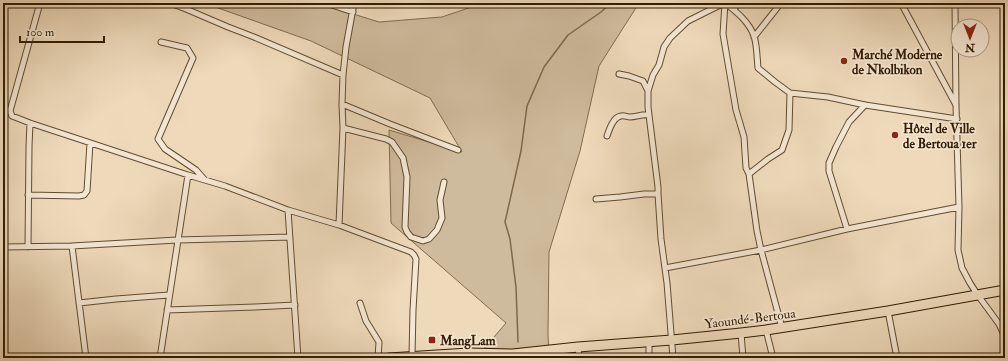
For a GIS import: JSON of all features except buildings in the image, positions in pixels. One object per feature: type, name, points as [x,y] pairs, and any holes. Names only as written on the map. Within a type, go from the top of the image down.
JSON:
[{"type":"highway","name":"Yaoundé-Bertoua","points":[[389,358],[469,353],[513,354],[741,333],[888,311],[1005,290]]},
{"type":"street","points":[[40,3],[10,111],[12,116],[232,189],[288,210],[339,225],[411,252],[416,259],[412,356]]},
{"type":"street","points":[[170,3],[343,75]]},
{"type":"street","points":[[326,3],[353,12]]},
{"type":"street","points":[[339,225],[344,128],[342,104],[343,75],[346,47],[354,3]]},
{"type":"street","points":[[724,3],[734,10],[748,25],[754,37],[758,68],[790,92],[957,119]]},
{"type":"street","points":[[674,358],[661,239],[658,187],[648,107],[648,91],[653,74],[659,65],[664,47],[670,38],[688,21],[724,3]]},
{"type":"street","points":[[724,3],[723,34],[736,110],[744,137],[746,168],[749,174],[757,231],[782,328]]},
{"type":"street","points":[[734,10],[738,3]]},
{"type":"street","points":[[754,37],[781,3]]},
{"type":"street","points":[[901,3],[956,106]]},
{"type":"street","points":[[955,3],[959,207],[958,250],[962,268],[977,294],[999,324],[1005,337]]},
{"type":"street","points":[[161,42],[187,48],[193,58],[158,139],[165,149],[196,170],[204,180]]},
{"type":"street","points":[[619,74],[643,81],[648,91]]},
{"type":"street","points":[[749,174],[782,150],[789,130],[790,92]]},
{"type":"street","points":[[342,104],[458,150]]},
{"type":"street","points":[[847,229],[829,171],[829,163],[849,122],[865,105]]},
{"type":"street","points":[[607,136],[616,119],[621,116],[631,117],[649,115]]},
{"type":"street","points":[[28,247],[30,123]]},
{"type":"street","points":[[344,128],[392,142],[403,158],[407,177],[405,226],[406,232],[411,237],[423,241],[429,239],[437,230],[442,218],[440,200],[444,182]]},
{"type":"street","points":[[28,194],[79,196],[84,194],[87,191],[90,143]]},
{"type":"street","points":[[160,358],[188,175]]},
{"type":"street","points":[[596,200],[644,194],[658,194]]},
{"type":"street","points":[[665,268],[761,250],[847,229],[959,207]]},
{"type":"street","points":[[288,210],[298,358]]},
{"type":"street","points":[[3,247],[72,246],[178,240],[290,237]]},
{"type":"street","points":[[72,246],[86,358]]},
{"type":"street","points":[[79,303],[170,295]]},
{"type":"street","points":[[360,303],[366,321],[379,342],[378,358]]},
{"type":"street","points":[[167,310],[295,304]]},
{"type":"street","points":[[888,311],[897,358]]},
{"type":"street","points":[[766,330],[773,358]]},
{"type":"street","points":[[741,333],[743,358]]},
{"type":"street","points":[[649,342],[649,358]]},
{"type":"street","points":[[578,347],[579,358]]},
{"type":"shaded area","points":[[204,3],[318,3],[379,22],[442,17],[483,3],[639,3],[599,66],[580,151],[549,252],[549,358],[476,358],[506,323],[391,223],[389,130],[462,152],[430,98],[311,41]]},
{"type":"waterway","points":[[518,342],[516,287],[510,239],[505,222],[521,151],[527,106],[544,67],[568,35],[601,12],[611,3]]},
{"type":"place","name":"Marché Moderne de Nkolbikon","points":[[844,61]]},
{"type":"place","name":"Hôtel de Ville de Bertoua 1er","points":[[895,135]]},
{"type":"place","name":"MangLam","points":[[432,340]]}]
